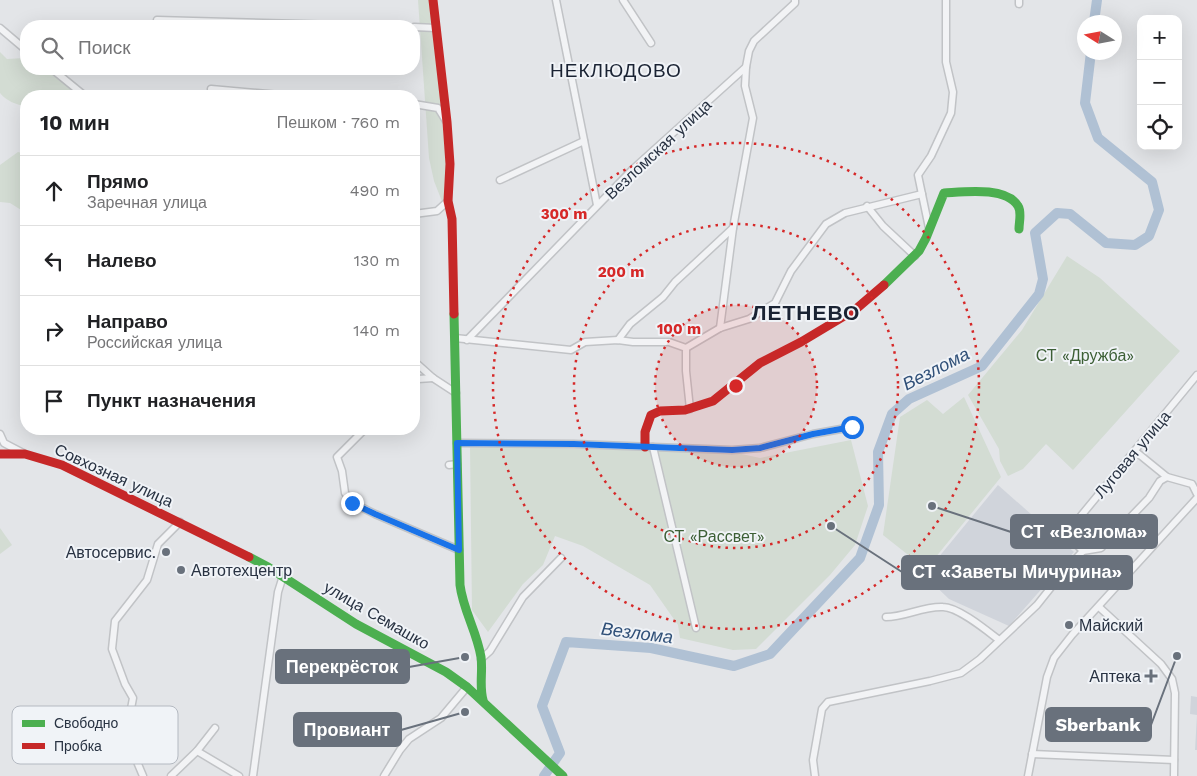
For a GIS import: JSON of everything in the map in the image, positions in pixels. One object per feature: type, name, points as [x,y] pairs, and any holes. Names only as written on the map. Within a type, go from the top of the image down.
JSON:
[{"type":"street","points":[[433,0],[450,164],[448,201],[452,219],[457,443],[453,465],[461,598],[476,638],[481,659],[482,671],[479,688],[483,700]]},
{"type":"street","points":[[556,0],[597,205]]},
{"type":"street","points":[[623,0],[651,44]]},
{"type":"street","points":[[720,328],[733,228],[753,118],[745,86],[749,51],[754,41],[795,3],[795,0]]},
{"type":"street","points":[[929,230],[918,175],[931,156],[951,113],[954,92],[946,62],[946,0]]},
{"type":"street","points":[[420,27],[436,28]]},
{"type":"street","points":[[0,28],[20,45]]},
{"type":"street","name":"Везломская улица","points":[[467,340],[633,169],[746,67]]},
{"type":"street","points":[[59,75],[78,90]]},
{"type":"street","points":[[211,89],[222,90]]},
{"type":"street","points":[[420,105],[438,108],[446,122]]},
{"type":"street","points":[[500,180],[584,141]]},
{"type":"street","points":[[696,628],[645,432],[651,415],[660,412],[690,409],[712,401],[760,363],[801,342],[856,309],[887,283],[924,243],[944,193],[990,191],[1013,199],[1019,207],[1019,229]]},
{"type":"street","points":[[455,338],[571,350],[586,342],[618,340],[669,342],[686,348],[720,328],[749,319],[775,303],[791,271],[826,224],[845,213],[922,194]]},
{"type":"street","points":[[420,213],[436,211],[448,201]]},
{"type":"street","points":[[923,202],[927,206],[938,207]]},
{"type":"street","points":[[868,206],[883,226],[914,256]]},
{"type":"street","points":[[618,340],[630,324],[664,297],[675,282],[733,228]]},
{"type":"street","points":[[686,348],[690,409]]},
{"type":"street","points":[[420,366],[433,378],[456,393]]},
{"type":"street","name":"Луговая улица","points":[[1083,551],[1066,534],[1197,374]]},
{"type":"street","points":[[420,380],[433,378]]},
{"type":"street","points":[[457,443],[732,450],[760,448],[813,434],[852,427]]},
{"type":"street","points":[[0,434],[4,443],[25,454]]},
{"type":"street","points":[[359,435],[337,457],[342,470],[345,493],[352,503],[459,550]]},
{"type":"street","points":[[1135,451],[1167,476],[1192,484],[1197,494]]},
{"type":"street","name":"Совхозная улица","points":[[0,454],[25,454],[62,465],[190,526]]},
{"type":"street","points":[[815,776],[813,760],[822,709],[828,702],[958,674],[980,659],[1037,605],[1083,551],[1096,550],[1105,545],[1149,498],[1160,481],[1167,476]]},
{"type":"street","points":[[1028,776],[1039,714],[1054,658],[1072,635],[1197,498]]},
{"type":"street","points":[[132,706],[133,698],[125,684],[112,649],[114,621],[148,580],[158,544],[180,522]]},
{"type":"street","name":"улица Семашко","points":[[190,526],[283,576],[356,624],[446,672],[483,700],[563,776]]},
{"type":"street","points":[[481,659],[490,651],[523,597],[561,558]]},
{"type":"street","points":[[253,776],[278,592],[283,576]]},
{"type":"street","points":[[886,617],[943,606],[953,608],[999,640]]},
{"type":"street","points":[[1099,607],[1161,664],[1172,679],[1175,693],[1174,776]]},
{"type":"street","points":[[384,776],[409,739],[441,718],[467,687],[480,683]]},
{"type":"street","points":[[171,776],[197,751],[215,728]]},
{"type":"street","points":[[197,751],[240,776]]},
{"type":"street","points":[[1032,754],[1174,760]]},
{"type":"street","points":[[139,764],[144,776]]},
{"type":"shaded area","points":[[998,485],[1074,552],[1009,626],[949,599],[924,575]]},
{"type":"shaded area","points":[[1191,696],[1197,697],[1197,715],[1190,714]]},
{"type":"shaded area","points":[[1197,715],[1197,750],[1195,750]]},
{"type":"green space","points":[[418,0],[431,0],[447,172],[448,201],[443,204],[434,181],[429,158]]},
{"type":"green space","points":[[0,52],[7,59],[20,58],[20,75],[53,75],[74,90],[20,90],[20,105],[8,100],[0,93]]},
{"type":"green space","points":[[20,152],[20,209],[10,203],[0,202],[0,165]]},
{"type":"green space","name":"СТ «Дружба»","points":[[1067,256],[1100,278],[1180,351],[1073,470],[1046,444],[1023,469],[1008,476],[1000,461],[999,449],[968,395],[1022,330]]},
{"type":"green space","points":[[964,397],[1001,477],[926,569],[883,535],[900,417],[927,400],[943,414]]},
{"type":"green space","name":"СТ «Рассвет»","points":[[851,440],[868,506],[855,545],[830,575],[756,649],[733,650],[680,638],[678,625],[650,585],[583,546],[555,536],[543,565],[523,584],[488,632],[472,610],[470,446],[737,453],[760,458]]},
{"type":"green space","points":[[0,528],[12,545],[0,554]]},
{"type":"waterway","name":"Везлома","points":[[1095,15],[1097,0]]},
{"type":"waterway","name":"Везлома","points":[[544,776],[560,753],[542,706],[566,642],[651,648],[734,666],[770,654],[860,558],[879,505],[878,452],[892,414],[909,399],[982,366],[1039,294],[1043,279],[1035,233],[1057,213],[1070,214],[1106,243],[1135,245],[1149,236],[1159,210],[1152,182],[1098,138],[1085,103],[1090,60]]},
{"type":"traffic: fast","points":[[884,285],[919,251],[944,193],[973,191],[1004,195],[1019,208],[1019,229]]},
{"type":"traffic: fast","points":[[454,314],[460,585],[481,657],[483,700]]},
{"type":"traffic: fast","points":[[249,557],[268,567],[356,624],[446,672],[467,687],[563,776]]},
{"type":"traffic: jam","points":[[433,0],[450,164],[448,201],[452,219],[454,314]]},
{"type":"traffic: jam","points":[[645,447],[645,432],[651,415],[660,411],[685,410],[713,401],[760,363],[801,342],[856,309],[884,285]]},
{"type":"traffic: jam","points":[[0,454],[25,454],[62,465],[249,557]]},
{"type":"place","name":"СТ «Везлома»","points":[[932,506]]},
{"type":"place","name":"СТ «Заветы Мичурина»","points":[[831,526]]},
{"type":"place","name":"Автосервис.","points":[[166,552]]},
{"type":"place","name":"Автотехцентр","points":[[181,570]]},
{"type":"place","name":"Майский","points":[[1069,625]]},
{"type":"place","name":"Sberbank","points":[[1177,656]]},
{"type":"place","name":"Перекрёсток","points":[[465,657]]},
{"type":"place","name":"Аптека","points":[[1151,676]]},
{"type":"place","name":"Провиант","points":[[465,712]]},
{"type":"district","name":"НЕКЛЮДОВО","points":[[616,70]]},
{"type":"district","name":"ЛЕТНЕВО","points":[[806,313]]},
{"type":"route","points":[[352,503],[459,550],[457,443],[574,444],[732,450],[760,448],[825,431],[852,427]]}]
